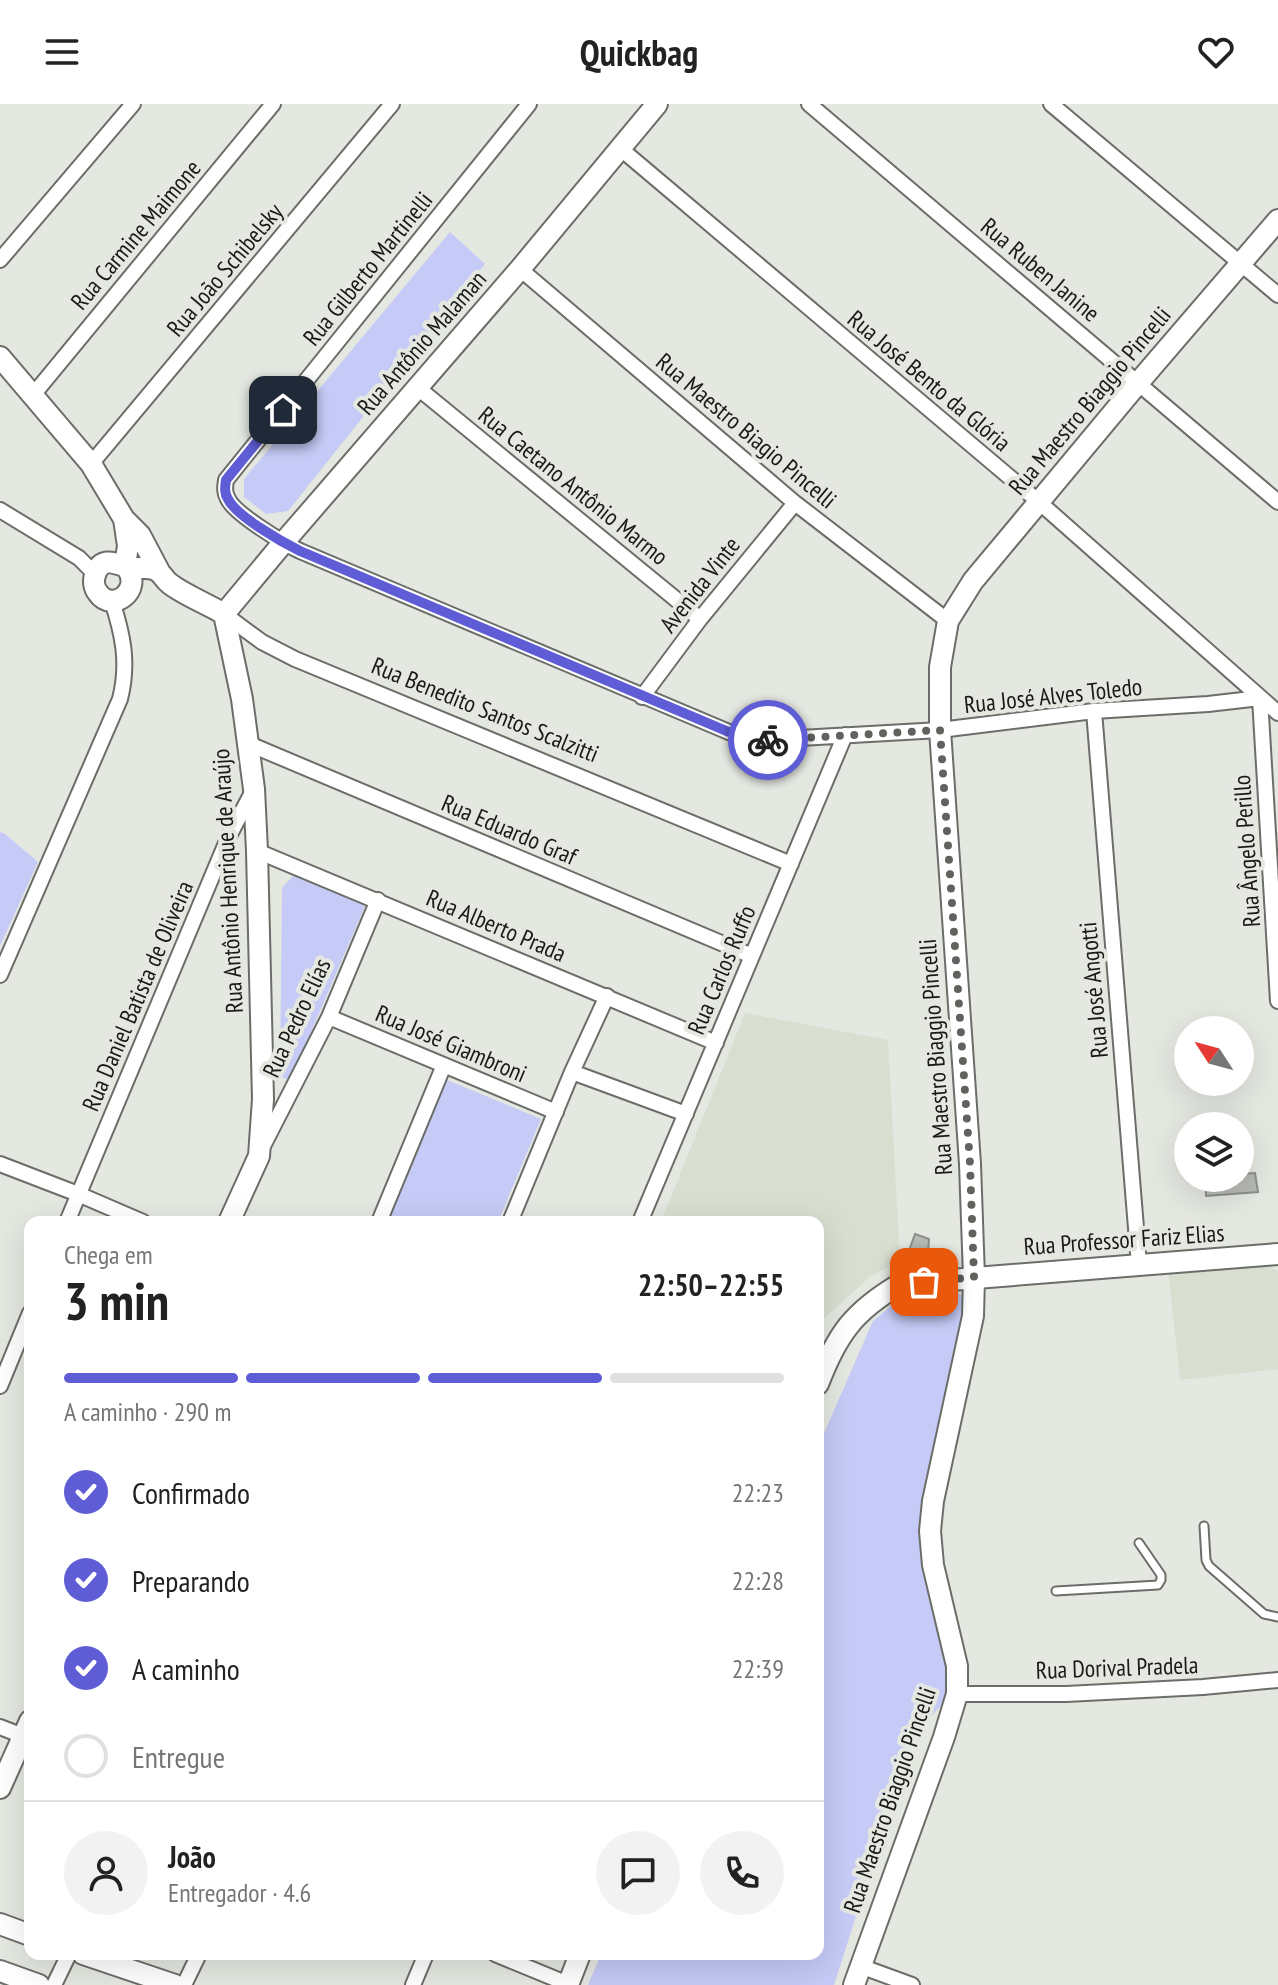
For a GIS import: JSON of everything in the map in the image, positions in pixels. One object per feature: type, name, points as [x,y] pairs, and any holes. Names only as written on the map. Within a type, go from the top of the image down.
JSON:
[{"type":"street","points":[[0,260],[133,104]]},
{"type":"street","name":"Rua Carmine Maimone","points":[[33,395],[273,104]]},
{"type":"street","name":"Rua João Schibelsky","points":[[91,464],[392,104]]},
{"type":"street","name":"Rua Gilberto Martinelli","points":[[231,504],[225,489],[226,480],[529,104]]},
{"type":"street","name":"Rua Antônio Malaman","points":[[224,614],[657,104]]},
{"type":"street","name":"Rua Ruben Janine","points":[[809,104],[1278,502]]},
{"type":"street","points":[[1051,104],[1278,295]]},
{"type":"street","name":"Rua José Bento da Glória","points":[[621,149],[1039,502],[1278,713]]},
{"type":"street","name":"Rua Maestro Biaggio Pincelli","points":[[857,1976],[957,1694],[957,1666],[933,1565],[930,1531],[933,1501],[973,1316],[974,1277],[970,1164],[940,730],[940,667],[948,621],[973,581],[1278,220]]},
{"type":"street","name":"Rua Maestro Biagio Pincelli","points":[[520,269],[795,503],[948,621]]},
{"type":"street","points":[[0,357],[91,464],[124,519],[140,535],[164,577]]},
{"type":"street","name":"Rua Caetano Antônio Marmo","points":[[418,388],[700,619]]},
{"type":"street","name":"Avenida Vinte","points":[[642,697],[700,619],[795,503]]},
{"type":"street","name":"Rua José Alves Toledo","points":[[231,504],[283,543],[743,738],[765,740],[940,730],[1094,711],[1260,698]]},
{"type":"street","points":[[0,510],[79,558],[95,574]]},
{"type":"street","points":[[124,519],[128,546],[129,592],[121,599],[112,601],[96,591],[95,574],[105,564],[118,562],[128,572]]},
{"type":"street","name":"Rua Benedito Santos Scalzitti","points":[[128,572],[149,568],[224,614],[262,642],[295,659],[791,864]]},
{"type":"street","points":[[0,975],[120,699],[125,679],[124,652],[112,601]]},
{"type":"street","name":"Rua Antônio Henrique de Araújo","points":[[224,614],[242,699],[254,789],[263,1099]]},
{"type":"street","name":"Rua Ângelo Perillo","points":[[1260,698],[1278,1001]]},
{"type":"street","name":"Rua José Angotti","points":[[1094,711],[1139,1265]]},
{"type":"street","name":"Rua Carlos Ruffo","points":[[643,1216],[845,735]]},
{"type":"street","name":"Rua Eduardo Graf","points":[[249,744],[752,956]]},
{"type":"street","name":"Rua Daniel Batista de Oliveira","points":[[69,1216],[229,836],[254,789]]},
{"type":"street","name":"Rua Alberto Prada","points":[[257,851],[716,1043]]},
{"type":"street","name":"Rua Pedro Elías","points":[[232,1216],[329,1017],[378,900]]},
{"type":"street","points":[[513,1216],[607,996]]},
{"type":"street","name":"Rua José Giambroni","points":[[329,1017],[556,1112]]},
{"type":"street","points":[[381,1216],[444,1065]]},
{"type":"street","points":[[572,1072],[686,1114]]},
{"type":"street","name":"Rua Pedro Elías","points":[[259,1156],[263,1099]]},
{"type":"street","points":[[0,1164],[129,1216]]},
{"type":"street","name":"Rua Professor Fariz Elias","points":[[824,1356],[852,1319],[874,1299],[900,1284],[1278,1254]]},
{"type":"street","points":[[0,1386],[24,1328]]},
{"type":"street","name":"Rua Dorival Pradela","points":[[957,1694],[1066,1694],[1278,1680]]},
{"type":"street","points":[[0,1727],[24,1729]]},
{"type":"street","points":[[0,1788],[24,1736]]},
{"type":"street","points":[[0,1924],[24,1933]]},
{"type":"street","points":[[54,1985],[66,1960]]},
{"type":"street","points":[[101,1960],[175,1985]]},
{"type":"street","points":[[184,1985],[196,1960]]},
{"type":"street","points":[[413,1985],[423,1960]]},
{"type":"street","points":[[510,1960],[568,1984],[578,1960]]},
{"type":"street","points":[[0,1971],[39,1985]]},
{"type":"street","points":[[857,1976],[912,1985]]},
{"type":"lane","points":[[1204,1526],[1209,1566],[1264,1614],[1278,1617]]},
{"type":"lane","points":[[1056,1591],[1158,1585],[1161,1575],[1139,1543]]},
{"type":"shaded area","points":[[450,232],[485,264],[288,511],[266,514],[244,497],[244,479]]},
{"type":"shaded area","points":[[0,832],[38,862],[0,946]]},
{"type":"shaded area","points":[[294,875],[365,906],[290,1081],[280,1076],[282,888]]},
{"type":"shaded area","points":[[745,1013],[888,1040],[900,1261],[871,1276],[824,1319],[824,1216],[663,1216]]},
{"type":"shaded area","points":[[440,1077],[541,1119],[501,1216],[382,1216]]},
{"type":"shaded area","points":[[1269,1266],[1278,1272],[1278,1369],[1180,1380],[1168,1269]]},
{"type":"shaded area","points":[[956,1293],[965,1296],[971,1306],[922,1500],[919,1533],[952,1695],[915,1732],[834,1985],[588,1985],[598,1960],[824,1960],[824,1433],[873,1321],[897,1301]]},
{"type":"building","points":[[1254,1173],[1258,1192],[1206,1196],[1206,1192],[1254,1192]]},
{"type":"building","points":[[915,1234],[929,1239],[928,1254],[907,1256]]},
{"type":"way so far","points":[[768,740],[940,730],[970,1164],[974,1277],[924,1282]]},
{"type":"route","points":[[283,410],[226,480],[225,489],[231,504],[283,543],[642,697],[743,738],[768,740]]}]
